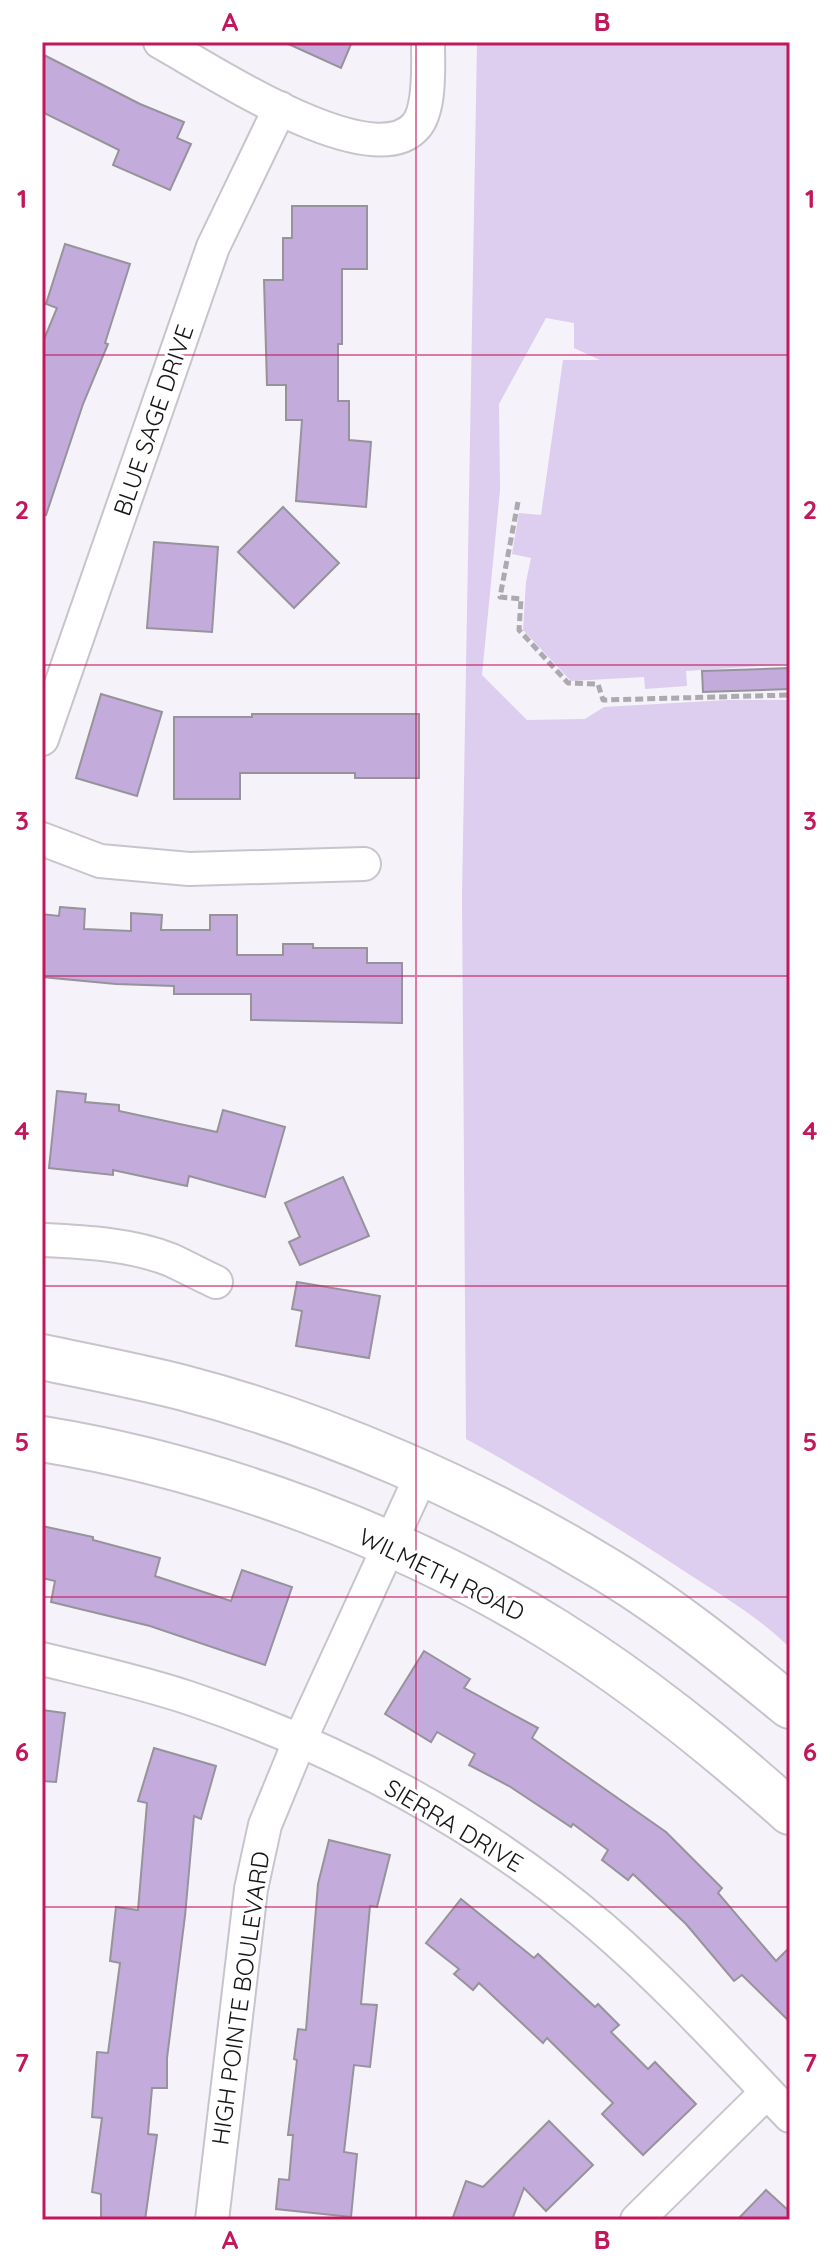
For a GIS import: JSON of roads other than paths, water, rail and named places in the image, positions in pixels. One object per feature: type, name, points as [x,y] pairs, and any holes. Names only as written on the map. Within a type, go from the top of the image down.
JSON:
[{"type":"main road","points":[[42,1357],[200,1393],[321,1432],[422,1474],[602,1566],[706,1639],[790,1706]]},
{"type":"main road","name":"WILMETH ROAD","points":[[42,1439],[123,1455],[193,1474],[330,1521],[390,1545],[497,1597],[616,1671],[712,1743],[790,1812]]},
{"type":"street","points":[[160,42],[317,127],[367,140],[393,139],[416,127],[425,103],[428,42]]},
{"type":"street","name":"BLUE SAGE DRIVE","points":[[42,739],[213,247],[280,108]]},
{"type":"street","points":[[42,839],[100,861],[189,869],[364,864]]},
{"type":"street","points":[[42,1240],[89,1242],[150,1254],[216,1282]]},
{"type":"street","name":"HIGH POINTE BOULEVARD","points":[[212,2220],[251,1889],[265,1825],[299,1742],[422,1474]]},
{"type":"street","name":"SIERRA DRIVE","points":[[42,1659],[187,1697],[299,1742],[393,1785],[477,1834],[601,1928],[685,2007],[790,2116]]},
{"type":"street","points":[[637,2220],[767,2092]]}]
